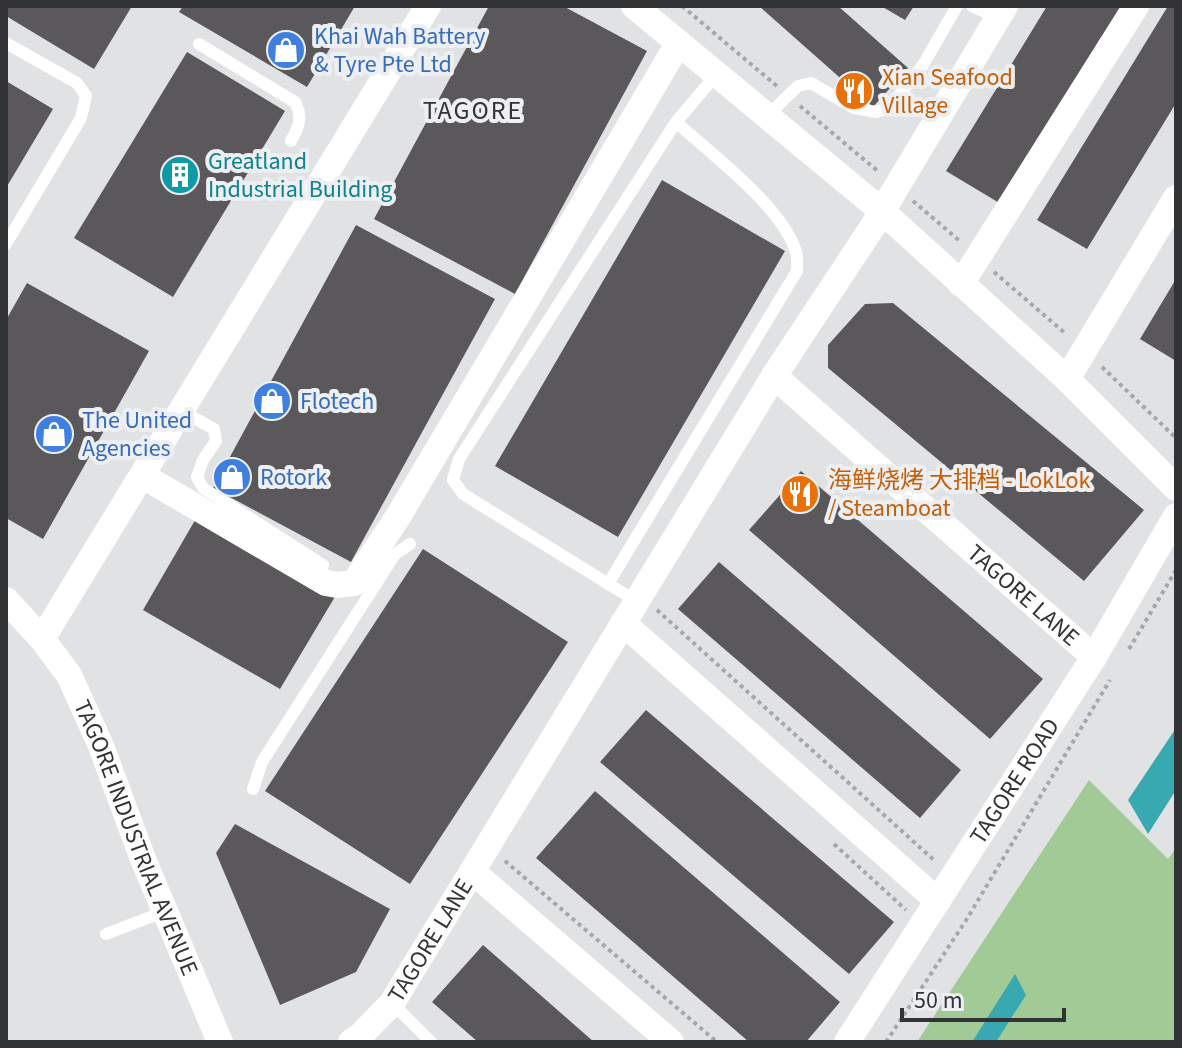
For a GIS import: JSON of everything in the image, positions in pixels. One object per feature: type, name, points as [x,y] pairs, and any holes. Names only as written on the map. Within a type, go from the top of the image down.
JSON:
[{"type":"street","points":[[42,639],[428,6]]},
{"type":"street","points":[[634,6],[882,211],[1067,379],[1176,488]]},
{"type":"street","points":[[961,284],[1136,6]]},
{"type":"street","name":"TAGORE LANE","points":[[351,1042],[392,1003],[637,610],[774,376],[897,187],[1001,12]]},
{"type":"street","points":[[143,476],[326,583],[354,583],[408,502],[678,44]]},
{"type":"street","points":[[1067,379],[1176,198]]},
{"type":"street","name":"TAGORE LANE","points":[[774,376],[1103,667]]},
{"type":"street","name":"TAGORE ROAD","points":[[847,1042],[938,901],[1103,667],[1176,516]]},
{"type":"street","name":"TAGORE INDUSTRIAL AVENUE","points":[[6,600],[42,639],[69,675],[101,746],[143,859],[220,1042]]},
{"type":"street","points":[[637,610],[938,901]]},
{"type":"street","name":"TAGORE LANE","points":[[473,872],[671,1042]]},
{"type":"lane","points":[[766,117],[798,86],[811,83],[854,108],[876,112],[889,108],[923,65],[957,6]]},
{"type":"lane","points":[[972,6],[1001,12]]},
{"type":"lane","points":[[6,43],[77,83],[86,96],[81,118],[6,244]]},
{"type":"lane","points":[[199,44],[295,102],[300,124],[291,141]]},
{"type":"lane","points":[[637,610],[608,584],[463,494],[453,480],[459,459],[676,122],[716,75]]},
{"type":"lane","points":[[608,584],[797,271],[797,254],[791,240],[766,204],[676,122]]},
{"type":"lane","points":[[182,411],[214,429],[216,441],[203,460],[197,477],[203,488],[323,565]]},
{"type":"lane","points":[[253,789],[262,762],[395,554],[410,544]]},
{"type":"lane","points":[[106,934],[166,911]]},
{"type":"lane","points":[[392,1003],[431,1042]]},
{"type":"path","points":[[682,6],[1084,350],[1176,438]]},
{"type":"path","points":[[1128,649],[1176,570]]},
{"type":"path","points":[[637,610],[937,863]]},
{"type":"path","points":[[886,1042],[965,922],[1103,667]]},
{"type":"path","points":[[503,860],[717,1042]]},
{"type":"green space","points":[[1089,780],[1168,859],[1176,848],[1176,1042],[917,1042]]},
{"type":"water","points":[[1176,728],[1176,790],[1148,834],[1128,800]]},
{"type":"water","points":[[1015,974],[1026,995],[996,1042],[972,1042]]},
{"type":"building","points":[[6,6],[132,6],[94,69],[6,16]]},
{"type":"building","name":"Khai Wah Battery & Tyre Pte Ltd","points":[[183,6],[355,6],[307,87],[179,12]]},
{"type":"building","points":[[489,6],[563,6],[647,51],[515,294],[374,219]]},
{"type":"building","points":[[759,6],[838,6],[908,68],[873,107]]},
{"type":"building","points":[[881,6],[914,6],[905,20]]},
{"type":"building","points":[[1047,6],[1122,6],[1001,204],[946,171]]},
{"type":"building","points":[[1168,6],[1176,6],[1176,103],[1087,249],[1037,220]]},
{"type":"building","name":"Greatland Industrial Building","points":[[187,52],[285,111],[173,297],[74,238]]},
{"type":"building","points":[[6,81],[53,109],[6,188]]},
{"type":"building","points":[[662,180],[785,251],[618,537],[495,466]]},
{"type":"building","points":[[356,225],[495,299],[351,562],[213,488]]},
{"type":"building","points":[[1176,279],[1176,361],[1140,339]]},
{"type":"building","name":"The United Agencies","points":[[27,283],[149,351],[43,539],[6,518],[6,320]]},
{"type":"building","points":[[893,303],[1144,510],[1084,581],[828,368],[828,345],[865,304]]},
{"type":"building","points":[[801,471],[1043,679],[990,739],[749,530]]},
{"type":"building","points":[[198,515],[336,595],[280,689],[143,610]]},
{"type":"building","points":[[423,549],[568,642],[410,884],[265,791]]},
{"type":"building","points":[[719,562],[961,770],[920,818],[678,609]]},
{"type":"building","points":[[646,710],[894,922],[849,974],[600,762]]},
{"type":"building","points":[[595,791],[840,1002],[806,1042],[749,1042],[536,858]]},
{"type":"building","points":[[235,824],[390,909],[356,972],[280,1005],[216,853]]},
{"type":"building","points":[[483,945],[594,1042],[478,1042],[432,1002]]},
{"type":"place","name":"Khai Wah Battery & Tyre Pte Ltd","points":[[286,50]]},
{"type":"place","name":"Xian Seafood Village","points":[[854,91]]},
{"type":"place","name":"Greatland Industrial Building","points":[[180,175]]},
{"type":"place","name":"Flotech","points":[[272,401]]},
{"type":"place","name":"The United Agencies","points":[[54,434]]},
{"type":"place","name":"Rotork","points":[[232,477]]},
{"type":"place","name":"海鲜烧烤 大排档 - LokLok / Steamboat","points":[[800,494]]},
{"type":"district","name":"TAGORE","points":[[473,110]]}]
